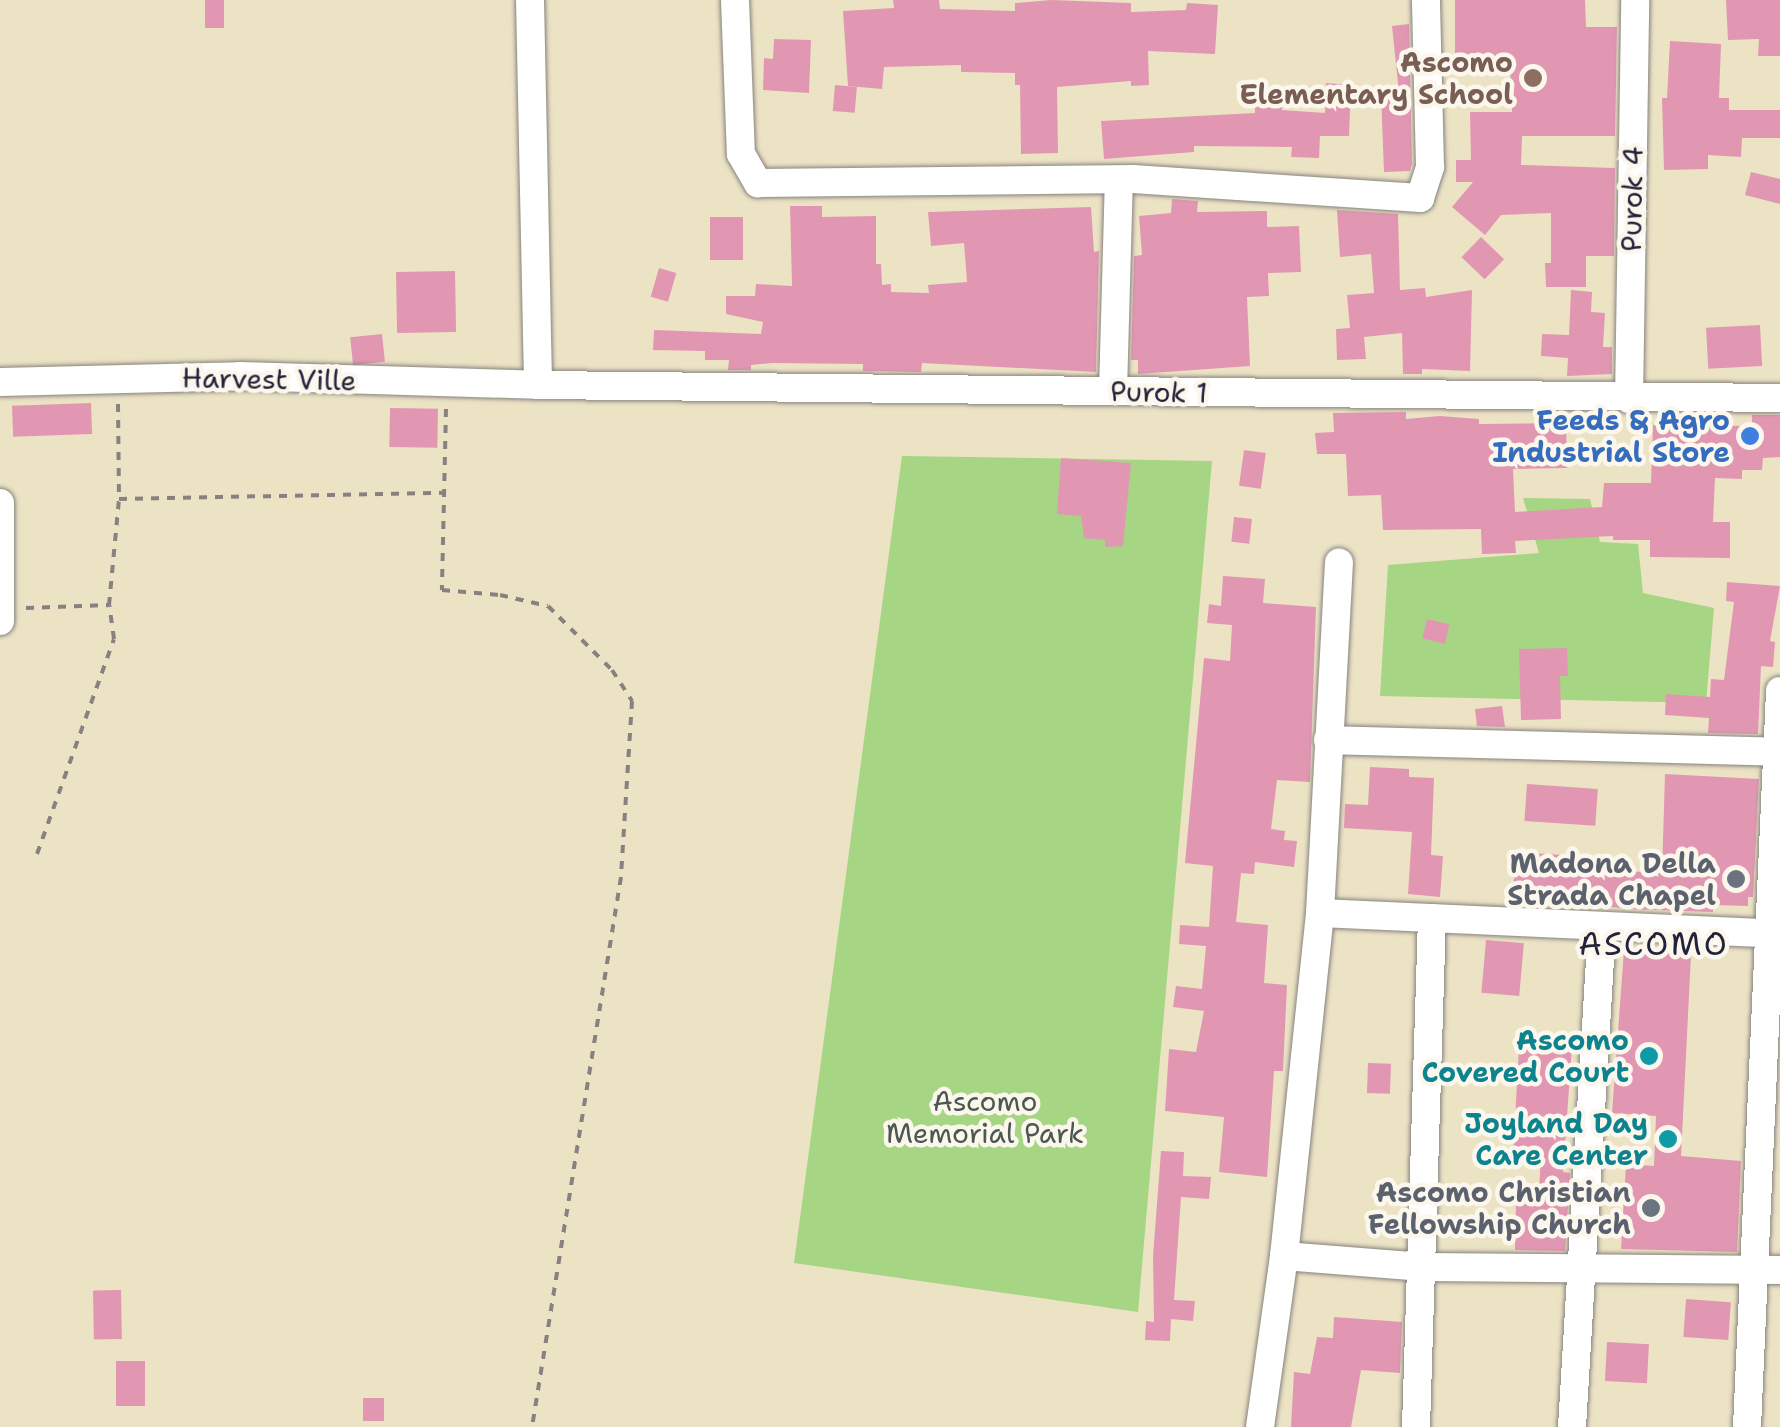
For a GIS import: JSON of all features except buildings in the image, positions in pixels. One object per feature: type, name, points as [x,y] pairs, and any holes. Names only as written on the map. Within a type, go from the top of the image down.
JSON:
[{"type":"street","points":[[530,0],[538,386]]},
{"type":"street","points":[[734,0],[740,154],[758,183],[1119,180],[1420,198],[1430,167],[1426,0]]},
{"type":"street","name":"Purok 4","points":[[1629,399],[1636,0]]},
{"type":"street","points":[[1113,391],[1119,180]]},
{"type":"street","name":"Harvest Ville","points":[[0,382],[240,376],[538,386]]},
{"type":"street","name":"Purok 1","points":[[538,386],[1780,398]]},
{"type":"street","points":[[0,503],[0,621]]},
{"type":"street","points":[[1260,1427],[1284,1256],[1320,913],[1340,563]]},
{"type":"street","points":[[1747,1427],[1766,1270],[1780,692]]},
{"type":"street","points":[[1328,740],[1776,752]]},
{"type":"street","points":[[1320,913],[1774,931]]},
{"type":"street","points":[[1416,1427],[1432,918]]},
{"type":"street","points":[[1572,1427],[1602,926]]},
{"type":"street","points":[[1284,1256],[1424,1267],[1766,1270]]},
{"type":"path","points":[[37,854],[114,638],[109,605],[119,499],[118,378]]},
{"type":"path","points":[[446,383],[442,590],[500,595],[548,606],[612,670],[632,701],[621,877],[532,1427]]},
{"type":"path","points":[[119,499],[444,493]]},
{"type":"path","points":[[0,609],[109,605]]},
{"type":"green space","name":"Ascomo Memorial Park","points":[[902,456],[1212,461],[1138,1312],[794,1263]]},
{"type":"green space","points":[[1523,498],[1590,499],[1600,542],[1638,544],[1643,593],[1714,608],[1706,703],[1380,696],[1388,565],[1539,553]]},
{"type":"place","name":"Ascomo Elementary School","points":[[1533,78]]},
{"type":"place","name":"Feeds & Agro Industrial Store","points":[[1750,436]]},
{"type":"place","name":"Madona Della Strada Chapel","points":[[1736,879]]},
{"type":"place","name":"Ascomo Covered Court","points":[[1649,1056]]},
{"type":"place","name":"Joyland Day Care Center","points":[[1668,1139]]},
{"type":"place","name":"Ascomo Christian Fellowship Church","points":[[1651,1208]]},
{"type":"district","name":"ASCOMO","points":[[1654,944]]}]
